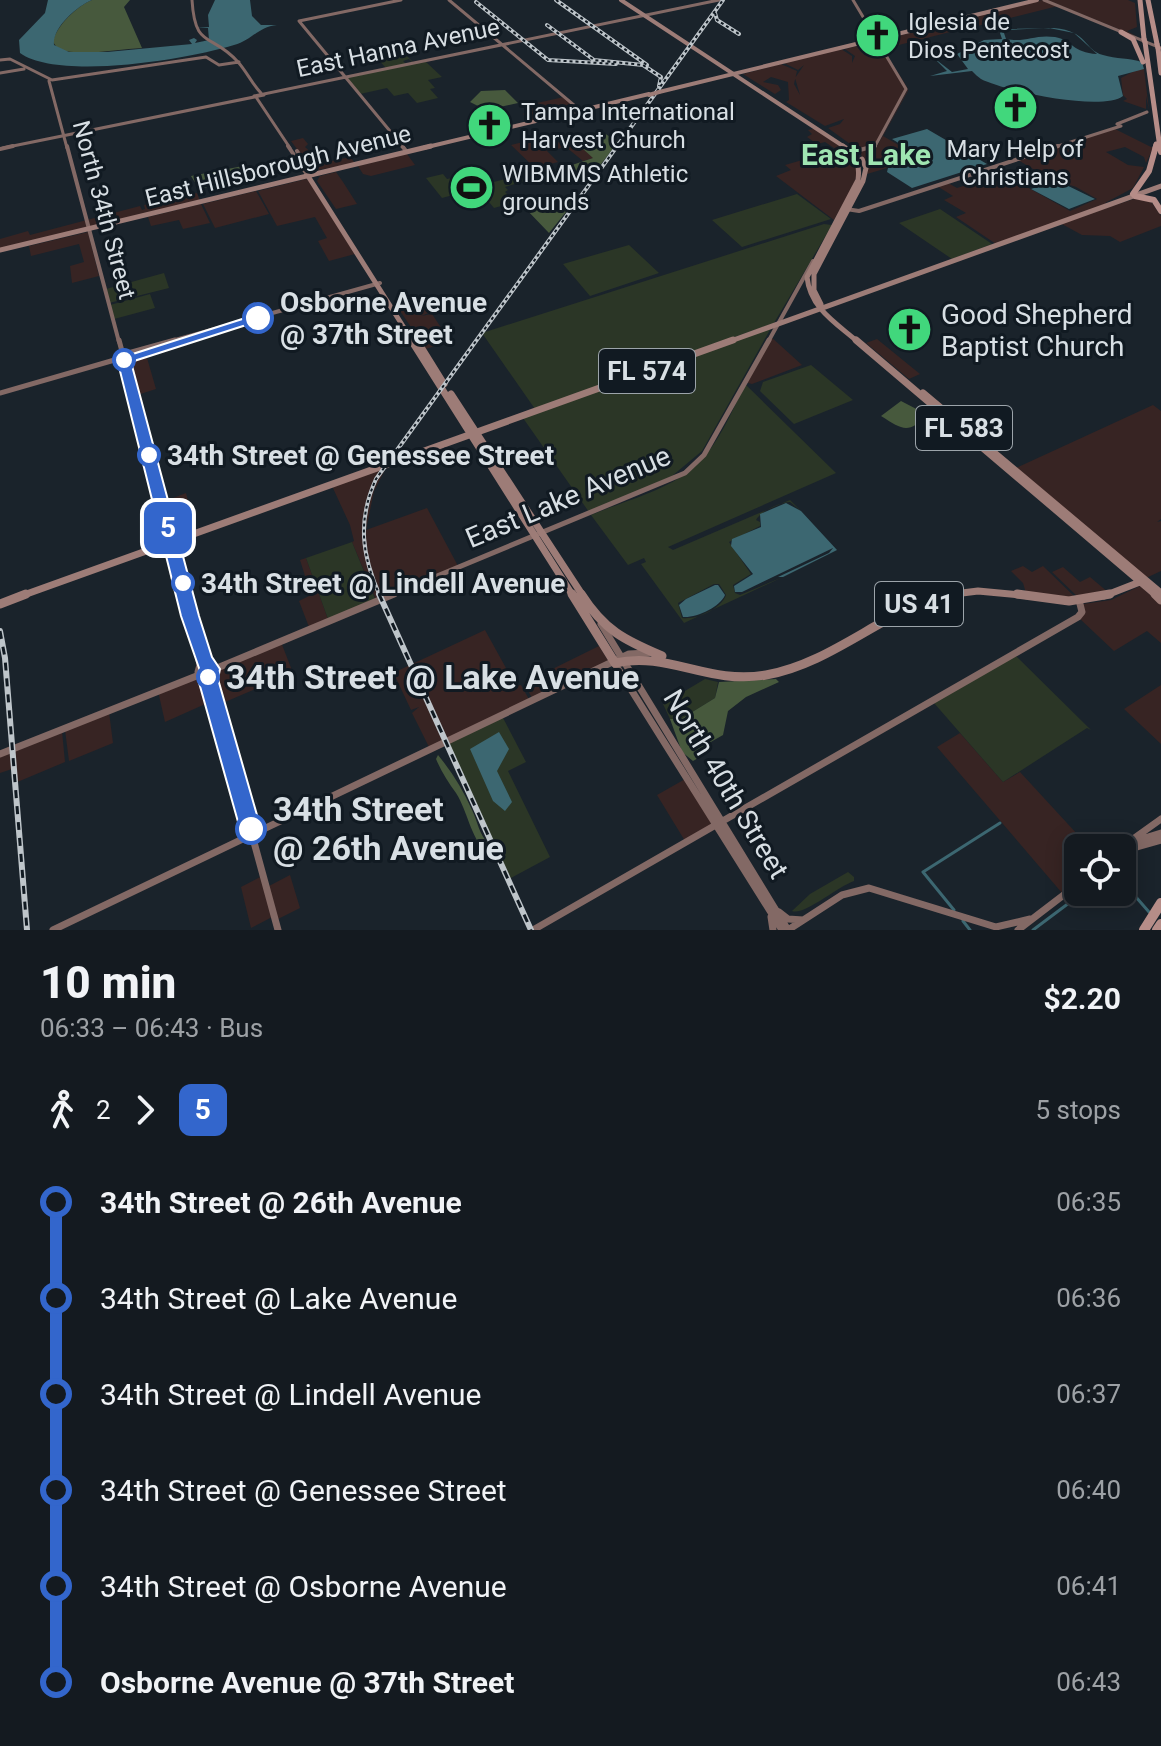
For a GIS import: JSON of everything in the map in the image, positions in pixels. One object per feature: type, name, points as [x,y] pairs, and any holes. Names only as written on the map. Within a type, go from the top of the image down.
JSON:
[{"type":"highway","points":[[1138,0],[1142,14],[1139,39],[1151,87],[1161,152]]},
{"type":"highway","points":[[1150,0],[1161,73]]},
{"type":"highway","points":[[1121,32],[1139,39]]},
{"type":"highway","points":[[1139,39],[1151,87]]},
{"type":"highway","points":[[1134,195],[1146,188],[1158,136]]},
{"type":"highway","points":[[1146,188],[1161,210]]},
{"type":"highway","points":[[1134,195],[1150,198],[1161,210]]},
{"type":"highway","points":[[1144,930],[1161,903]]},
{"type":"highway","points":[[1157,930],[1161,924]]},
{"type":"main road","points":[[623,0],[853,150],[866,168],[863,181],[825,239],[811,290]]},
{"type":"main road","name":"East Hillsborough Avenue","points":[[1006,7],[1030,0]]},
{"type":"main road","name":"East Hillsborough Avenue","points":[[407,153],[877,36],[1037,0]]},
{"type":"main road","name":"East Hillsborough Avenue","points":[[735,72],[784,63],[877,36],[987,11]]},
{"type":"main road","name":"East Hillsborough Avenue","points":[[88,230],[531,123]]},
{"type":"main road","points":[[819,259],[860,175],[859,162],[853,150]]},
{"type":"main road","name":"North 40th Street","points":[[310,176],[620,660]]},
{"type":"main road","points":[[1146,188],[1161,185]]},
{"type":"main road","name":"East Hillsborough Avenue","points":[[0,251],[234,194]]},
{"type":"main road","name":"FL 574","points":[[0,604],[1134,195]]},
{"type":"main road","name":"FL 583","points":[[811,290],[821,309],[1142,581]]},
{"type":"main road","name":"North 40th Street","points":[[538,535],[596,617]]},
{"type":"main road","points":[[1142,581],[1161,593]]},
{"type":"main road","points":[[1142,581],[1161,600]]},
{"type":"main road","name":"US 41","points":[[620,660],[641,657],[712,676],[749,676],[794,669],[919,604],[949,593],[994,590],[1079,600],[1107,596],[1142,581]]},
{"type":"main road","name":"US 41","points":[[596,617],[622,639],[653,653],[713,672],[749,676]]},
{"type":"street","name":"North 40th Street","points":[[190,0],[193,27],[206,41],[237,62],[263,95],[310,176]]},
{"type":"street","points":[[401,0],[299,20],[407,153]]},
{"type":"street","points":[[449,0],[581,111]]},
{"type":"street","name":"East Hanna Avenue","points":[[255,96],[719,0]]},
{"type":"street","points":[[853,0],[906,89],[866,168]]},
{"type":"street","points":[[1045,0],[1121,32]]},
{"type":"street","points":[[1045,0],[1159,47]]},
{"type":"street","points":[[0,60],[8,59],[52,80],[210,57],[216,65],[237,62]]},
{"type":"street","points":[[0,73],[25,69]]},
{"type":"street","name":"North 34th Street","points":[[49,81],[204,671],[278,930]]},
{"type":"street","name":"North 40th Street","points":[[251,83],[255,96],[310,176]]},
{"type":"street","points":[[0,149],[255,96]]},
{"type":"street","points":[[847,207],[861,210],[1121,126],[1117,124],[1147,112]]},
{"type":"street","points":[[853,150],[874,149]]},
{"type":"street","points":[[853,150],[866,151]]},
{"type":"street","name":"East Lake Avenue","points":[[0,754],[685,473],[704,455],[797,287],[819,259]]},
{"type":"street","points":[[0,393],[378,283]]},
{"type":"street","points":[[797,287],[811,290]]},
{"type":"street","points":[[533,930],[1078,617],[1082,612],[1079,600]]},
{"type":"street","name":"North 40th Street","points":[[596,617],[788,930]]},
{"type":"street","points":[[53,930],[620,660],[639,652],[653,653]]},
{"type":"street","points":[[1136,837],[1161,819]]},
{"type":"street","points":[[1136,842],[1161,833]]},
{"type":"street","points":[[1136,849],[1161,840]]},
{"type":"street","points":[[788,930],[842,895],[869,888],[1002,928],[1030,919]]},
{"type":"street","points":[[1018,930],[1064,894]]},
{"type":"street","name":"North 40th Street","points":[[773,910],[782,930]]},
{"type":"street","points":[[773,910],[788,919],[804,920]]},
{"type":"street","points":[[773,910],[773,930]]},
{"type":"shaded area","points":[[1042,0],[1058,6],[957,31],[945,26],[954,31],[883,49],[878,41]]},
{"type":"shaded area","points":[[1047,0],[1128,0],[1135,3],[1137,27],[1127,31],[1138,37]]},
{"type":"shaded area","points":[[877,41],[905,89],[866,165],[860,152],[865,150],[857,149],[828,128],[844,119],[825,126],[786,102],[789,100],[788,82],[771,77],[763,82],[778,85],[781,90],[775,94],[743,74],[781,64],[797,71],[796,77],[804,65],[798,70],[784,63],[841,49],[852,56],[852,63],[855,56],[845,49]]},
{"type":"shaded area","points":[[1144,69],[1149,110],[1146,96],[1146,109],[1123,101],[1127,99],[1123,95],[1121,78]]},
{"type":"shaded area","points":[[897,71],[908,91],[883,136],[921,158],[867,174],[870,159],[907,91]]},
{"type":"shaded area","points":[[564,97],[578,110],[532,122],[523,114],[540,104],[537,103]]},
{"type":"shaded area","points":[[817,128],[851,153],[858,170],[854,184],[834,220],[776,176],[791,170],[785,165],[837,150],[825,142],[817,144],[807,137],[812,134],[808,130]]},
{"type":"shaded area","points":[[1115,129],[1153,148],[1146,163],[1144,157],[1125,147],[1106,152],[1128,165],[1144,167],[1133,188],[1106,204],[996,244],[956,217],[966,213],[944,200],[953,196],[937,186],[948,183],[957,188],[985,179],[992,183],[1009,177],[1070,211],[1097,199],[1076,187],[1048,178],[1018,160]]},
{"type":"shaded area","points":[[303,138],[308,144],[305,147],[323,163],[350,157],[355,163],[313,171],[291,141]]},
{"type":"shaded area","points":[[572,139],[594,158],[583,161],[566,147],[547,151],[558,162],[535,168],[537,170],[511,145],[531,140],[540,147]]},
{"type":"shaded area","points":[[407,154],[415,165],[371,176],[363,174],[358,166]]},
{"type":"shaded area","points":[[336,172],[357,204],[336,209],[317,181],[320,176]]},
{"type":"shaded area","points":[[306,179],[355,254],[329,261],[318,241],[327,238],[315,217],[277,226],[258,191]]},
{"type":"shaded area","points":[[256,191],[269,214],[215,228],[203,204]]},
{"type":"shaded area","points":[[197,193],[200,201],[0,249],[0,239],[28,231],[30,235],[140,206],[142,210],[145,209],[144,205]]},
{"type":"shaded area","points":[[1140,197],[1152,203],[1161,216],[1161,226],[1120,242],[1110,236],[1082,235],[1060,223]]},
{"type":"shaded area","points":[[201,204],[210,223],[183,229],[179,220],[151,226],[148,217]]},
{"type":"shaded area","points":[[88,232],[99,276],[72,283],[70,266],[84,262],[79,244],[31,256],[29,246]]},
{"type":"shaded area","points":[[423,300],[431,312],[421,316],[432,314],[450,341],[426,349],[398,308]]},
{"type":"shaded area","points":[[770,336],[802,365],[752,384],[745,382]]},
{"type":"shaded area","points":[[877,339],[920,374],[909,379],[866,343]]},
{"type":"shaded area","points":[[145,351],[156,389],[134,396],[125,359]]},
{"type":"shaded area","points":[[1153,405],[1161,411],[1161,519],[1157,522],[1161,521],[1161,571],[1146,578],[1016,468]]},
{"type":"shaded area","points":[[387,466],[374,491],[366,530],[427,508],[458,566],[376,600],[352,542],[350,525],[332,486]]},
{"type":"shaded area","points":[[186,493],[196,531],[173,539],[163,502]]},
{"type":"shaded area","points":[[306,558],[328,619],[309,627],[299,601],[311,595],[300,560]]},
{"type":"shaded area","points":[[1023,566],[1032,572],[1043,566],[1077,599],[1026,593],[1023,583],[1011,571]]},
{"type":"shaded area","points":[[1063,567],[1080,582],[1090,577],[1109,593],[1080,599],[1052,572]]},
{"type":"shaded area","points":[[1140,586],[1161,604],[1161,643],[1147,631],[1114,651],[1079,618],[1083,604],[1111,600]]},
{"type":"shaded area","points":[[485,630],[516,686],[521,685],[530,701],[430,749],[412,713],[419,707],[411,710],[395,676],[399,672],[393,673]]},
{"type":"shaded area","points":[[281,642],[293,673],[218,705],[209,676],[211,672]]},
{"type":"shaded area","points":[[599,646],[609,662],[533,700],[524,683]]},
{"type":"shaded area","points":[[198,677],[212,701],[165,722],[158,691]]},
{"type":"shaded area","points":[[1161,685],[1161,744],[1124,709]]},
{"type":"shaded area","points":[[109,712],[113,743],[69,761],[65,730]]},
{"type":"shaded area","points":[[62,731],[65,762],[15,783],[15,768],[0,773],[0,756]]},
{"type":"shaded area","points":[[960,733],[1003,782],[1020,772],[1077,834],[1064,834],[1064,892],[1062,893],[937,747]]},
{"type":"shaded area","points":[[687,778],[712,823],[685,841],[657,795]]},
{"type":"shaded area","points":[[290,875],[300,908],[278,919],[269,886]]},
{"type":"shaded area","points":[[262,876],[274,916],[251,928],[241,887]]},
{"type":"green space","points":[[92,0],[130,0],[124,7],[142,48],[88,52],[58,49],[53,42],[58,30],[74,12]]},
{"type":"green space","points":[[400,49],[414,63],[426,62],[442,77],[428,80],[435,88],[430,89],[438,98],[417,103],[408,93],[394,96],[387,88],[360,94],[346,78],[413,63],[409,59],[403,61],[406,64],[386,68],[373,54]]},
{"type":"green space","points":[[505,90],[518,103],[486,110],[470,102],[481,91]]},
{"type":"green space","points":[[601,131],[618,142],[595,172],[586,172],[578,182],[556,181],[554,178],[558,175],[548,173],[593,158],[572,139]]},
{"type":"green space","points":[[243,166],[249,177],[199,189],[191,176]]},
{"type":"green space","name":"WIBMMS Athletic grounds","points":[[481,172],[490,183],[520,175],[525,181],[505,187],[508,190],[505,192],[515,202],[494,208],[489,202],[473,206],[464,192],[442,198],[426,178],[443,174],[447,179]]},
{"type":"green space","points":[[797,194],[831,219],[742,247],[712,220]]},
{"type":"green space","points":[[564,197],[574,202],[549,233],[525,208]]},
{"type":"green space","points":[[940,209],[992,244],[952,259],[899,223]]},
{"type":"green space","points":[[824,224],[832,225],[774,323],[535,409],[482,333]]},
{"type":"green space","points":[[629,245],[659,273],[590,296],[563,264]]},
{"type":"green space","points":[[164,273],[169,288],[109,303],[106,289]]},
{"type":"green space","points":[[150,294],[155,308],[114,319],[110,305]]},
{"type":"green space","points":[[771,328],[702,451],[672,476],[589,512],[523,418]]},
{"type":"green space","points":[[811,365],[853,400],[794,424],[760,391],[763,382]]},
{"type":"green space","points":[[745,384],[836,473],[668,547],[673,550],[768,510],[756,520],[760,526],[729,542],[751,574],[733,585],[735,593],[740,595],[783,577],[712,610],[726,595],[719,584],[714,584],[678,603],[682,618],[700,616],[684,623],[641,564],[646,562],[644,558],[628,565],[591,515],[658,489],[693,468],[717,440]]},
{"type":"green space","points":[[901,401],[928,415],[905,428],[881,416]]},
{"type":"green space","points":[[352,542],[376,601],[328,619],[306,558]]},
{"type":"green space","points":[[1015,655],[1091,730],[1087,728],[1003,782],[934,703]]},
{"type":"green space","points":[[705,679],[718,682],[715,698],[681,719],[670,719],[663,704]]},
{"type":"green space","points":[[776,679],[779,682],[746,697],[728,711],[723,735],[709,743],[707,753],[693,761],[682,752],[670,719],[681,719],[715,698],[719,682]]},
{"type":"green space","points":[[502,716],[526,762],[508,771],[550,857],[509,879],[448,742]]},
{"type":"green space","points":[[438,755],[469,803],[489,844],[486,852],[476,839],[460,800],[440,768],[436,759]]},
{"type":"green space","points":[[848,872],[854,881],[804,909],[792,911],[810,894]]},
{"type":"water","points":[[48,0],[92,0],[73,12],[54,38],[54,45],[69,52],[107,52],[192,44],[189,40],[194,38],[197,40],[195,43],[209,40],[208,28],[197,28],[209,27],[208,15],[215,0],[250,0],[252,16],[261,25],[277,25],[213,51],[125,65],[64,66],[20,53],[19,40],[45,13]]},
{"type":"water","points":[[1045,28],[1006,30],[1004,33],[1006,39],[1013,40],[1055,37],[1078,49],[1097,54],[1075,34],[1097,53],[1142,62],[1144,69],[1118,76],[1123,96],[1095,102],[1010,89],[981,79],[972,71],[930,76],[947,71],[934,58],[952,72],[968,69],[957,54],[984,40],[1002,39],[1000,33],[1004,29]]},
{"type":"water","points":[[927,129],[987,164],[912,188],[887,172],[888,168],[921,157],[892,139]]},
{"type":"water","points":[[1056,180],[1095,199],[1069,209],[1031,189]]},
{"type":"water","points":[[786,503],[801,511],[837,550],[783,577],[778,577],[829,553],[833,548],[742,592],[735,592],[734,586],[753,574],[731,546],[732,539],[761,527],[760,514]]},
{"type":"water","points":[[715,585],[725,595],[718,604],[701,614],[683,617],[679,605]]},
{"type":"water","points":[[499,732],[509,749],[497,771],[512,802],[505,811],[493,801],[470,749]]},
{"type":"waterway","points":[[954,910],[923,872],[1000,823]]},
{"type":"waterway","points":[[1136,897],[1149,912]]},
{"type":"waterway","points":[[1033,930],[1065,906]]},
{"type":"waterway","points":[[963,921],[970,930]]},
{"type":"railway","points":[[556,0],[647,65]]},
{"type":"railway","points":[[380,596],[369,567],[364,538],[366,509],[376,479],[723,0]]},
{"type":"railway","points":[[476,2],[548,60],[616,64]]},
{"type":"railway","points":[[715,13],[717,20],[739,34]]},
{"type":"railway","points":[[547,25],[594,60],[643,65],[661,77],[659,86]]},
{"type":"railway","points":[[379,594],[531,930]]},
{"type":"railway","points":[[0,631],[5,658],[27,930]]},
{"type":"bus line","name":"5","points":[[251,829],[213,699],[208,679],[210,669],[204,661],[190,616],[124,359],[258,318]]},
{"type":"place","name":"Iglesia de Dios Pentecost","points":[[877,36]]},
{"type":"place","name":"Mary Help of Christians","points":[[1015,107]]},
{"type":"place","name":"Tampa International Harvest Church","points":[[490,126]]},
{"type":"place","name":"WIBMMS Athletic grounds","points":[[471,188]]},
{"type":"place","name":"Osborne Avenue @ 37th Street","points":[[258,318]]},
{"type":"place","name":"Good Shepherd Baptist Church","points":[[910,330]]},
{"type":"place","name":"34th Street @ Genessee Street","points":[[149,455]]},
{"type":"place","name":"34th Street @ Lindell Avenue","points":[[183,583]]},
{"type":"place","name":"34th Street @ Lake Avenue","points":[[208,677]]},
{"type":"place","name":"34th Street @ 26th Avenue","points":[[251,829]]},
{"type":"district","name":"East Lake","points":[[866,154]]}]
